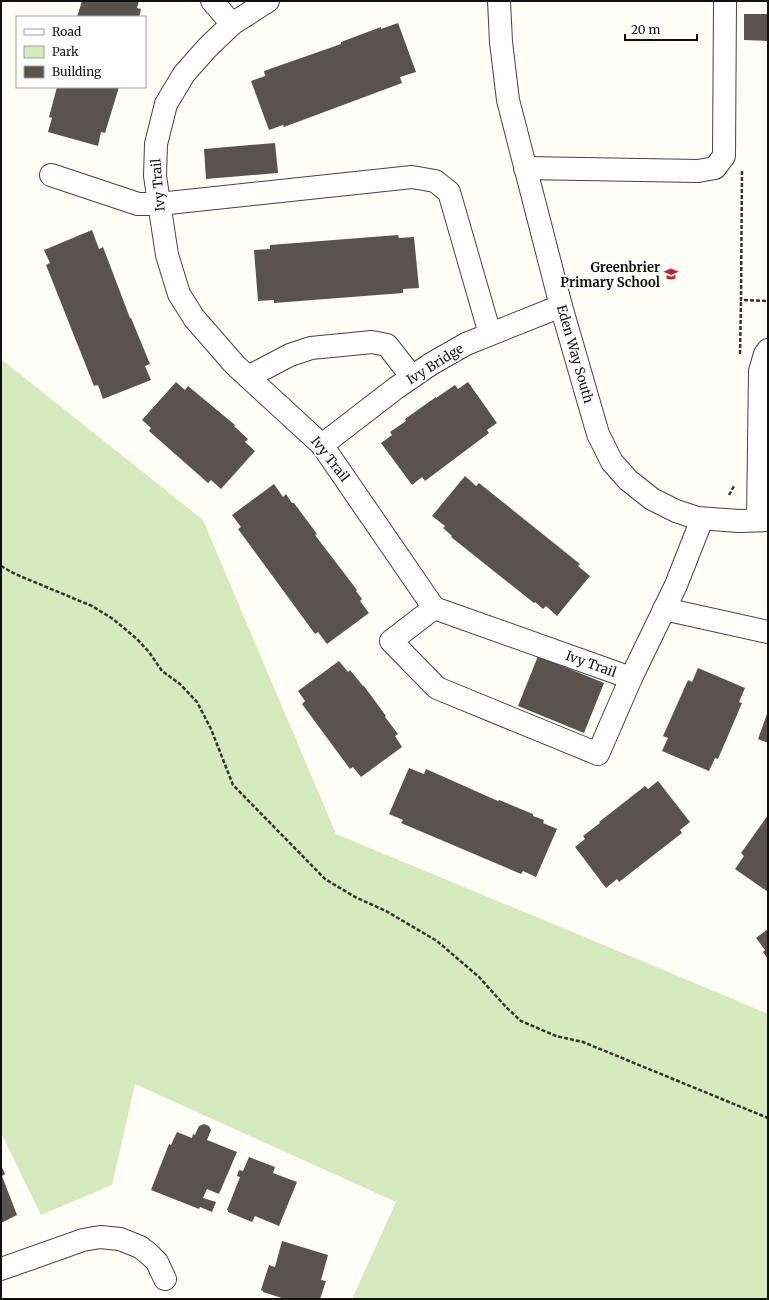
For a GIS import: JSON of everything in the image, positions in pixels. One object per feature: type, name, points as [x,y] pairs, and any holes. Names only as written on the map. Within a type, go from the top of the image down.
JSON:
[{"type":"street","points":[[212,1],[232,24]]},
{"type":"street","name":"Ivy Trail","points":[[268,1],[232,24],[208,48],[184,74],[166,104],[156,144],[155,176],[167,255],[179,294],[194,318],[235,365],[322,444],[434,608],[631,678],[676,585],[702,519]]},
{"type":"street","name":"Eden Way South","points":[[499,1],[501,42],[508,100],[561,306],[598,434],[612,462],[628,480],[652,499],[676,511],[702,519],[739,522],[763,520]]},
{"type":"street","points":[[525,168],[698,171],[715,168],[724,156],[725,1]]},
{"type":"street","points":[[51,175],[138,204],[159,204],[412,177],[435,181],[449,192],[490,334]]},
{"type":"street","name":"Ivy Bridge","points":[[322,444],[431,364],[466,344],[561,306]]},
{"type":"street","points":[[248,377],[290,356],[311,348],[372,342],[387,345],[412,377]]},
{"type":"street","points":[[763,520],[764,423],[760,371],[765,354],[768,350]]},
{"type":"street","points":[[434,608],[391,641],[437,688],[598,754],[631,678]]},
{"type":"street","points":[[664,609],[768,632]]},
{"type":"street","points":[[1,1269],[83,1240],[100,1237],[120,1239],[140,1247],[156,1262],[166,1279]]},
{"type":"path","points":[[1,566],[15,574],[92,606],[137,639],[149,652],[162,671],[180,684],[197,702],[211,729],[233,785],[324,880],[355,897],[386,911],[437,941],[479,977],[521,1021],[556,1036],[583,1042],[768,1118]]},
{"type":"green space","points":[[1,359],[203,520],[336,834],[768,1014],[768,1299],[352,1299],[396,1202],[135,1084],[112,1185],[41,1215],[1,1133]]},
{"type":"building","points":[[82,1],[139,1],[137,8],[141,9],[139,16],[77,16]]},
{"type":"building","points":[[744,14],[768,14],[768,41],[744,40]]},
{"type":"building","points":[[398,23],[416,72],[400,77],[402,83],[284,127],[283,125],[269,130],[251,81],[265,76],[264,71],[341,44],[341,42],[381,27],[381,29]]},
{"type":"building","points":[[57,88],[119,88],[105,133],[101,132],[98,146],[48,132],[52,118],[49,117]]},
{"type":"building","points":[[275,143],[278,173],[206,179],[204,149]]},
{"type":"building","points":[[92,230],[99,249],[103,247],[130,318],[150,364],[145,366],[151,380],[103,399],[98,385],[94,386],[46,265],[50,263],[44,250]]},
{"type":"building","points":[[398,235],[399,238],[414,237],[419,288],[403,289],[403,293],[274,303],[274,300],[258,301],[254,250],[270,249],[270,245]]},
{"type":"building","points":[[176,382],[185,390],[188,386],[235,425],[234,426],[248,439],[245,442],[255,451],[221,489],[211,480],[208,483],[149,431],[151,428],[142,420]]},
{"type":"building","points":[[468,382],[497,423],[487,430],[489,433],[425,481],[422,477],[412,485],[381,443],[392,435],[390,432],[406,421],[405,419],[436,397],[455,385],[458,389]]},
{"type":"building","points":[[465,476],[476,486],[479,483],[580,564],[578,566],[590,576],[557,616],[546,606],[543,609],[535,602],[534,603],[451,537],[452,536],[443,528],[445,526],[432,516]]},
{"type":"building","points":[[274,484],[283,497],[286,494],[292,503],[294,503],[317,534],[315,535],[357,590],[356,591],[362,599],[360,601],[369,613],[327,644],[318,632],[315,634],[238,529],[241,527],[232,515]]},
{"type":"building","points":[[538,656],[604,683],[584,733],[518,706]]},
{"type":"building","points":[[339,661],[348,672],[350,670],[364,686],[386,716],[385,717],[398,734],[395,736],[402,747],[361,777],[353,767],[350,769],[302,704],[305,701],[298,691]]},
{"type":"building","points":[[698,668],[745,688],[739,702],[742,703],[718,759],[715,758],[709,771],[662,751],[668,738],[663,736],[688,680],[692,682]]},
{"type":"building","points":[[768,711],[768,743],[758,739]]},
{"type":"building","points":[[409,768],[424,774],[426,769],[498,801],[499,800],[533,814],[533,816],[544,820],[543,823],[557,829],[536,877],[523,871],[521,874],[401,823],[403,820],[389,814]]},
{"type":"building","points":[[658,781],[690,822],[680,830],[682,833],[619,882],[617,879],[606,888],[575,847],[585,839],[583,836],[600,823],[599,822],[645,786],[648,789]]},
{"type":"building","points":[[768,815],[768,892],[735,869],[744,856],[741,853]]},
{"type":"building","points":[[768,929],[768,959],[763,952],[765,950],[756,938]]},
{"type":"building","points":[[204,1124],[209,1126],[211,1130],[207,1140],[237,1152],[219,1194],[207,1189],[203,1198],[216,1202],[212,1212],[200,1207],[199,1209],[151,1190],[169,1144],[171,1145],[177,1132],[192,1138],[199,1126]]},
{"type":"building","points":[[249,1157],[275,1167],[273,1173],[297,1182],[279,1226],[255,1216],[252,1222],[228,1212],[227,1210],[240,1177],[237,1176],[239,1170],[243,1171]]},
{"type":"building","points":[[1,1165],[5,1174],[2,1176],[17,1215],[1,1223]]},
{"type":"building","points":[[282,1241],[328,1255],[321,1280],[326,1281],[320,1299],[285,1299],[261,1290],[269,1265],[275,1267]]},
{"type":"place","name":"Greenbrier Primary School","points":[[671,274]]}]
